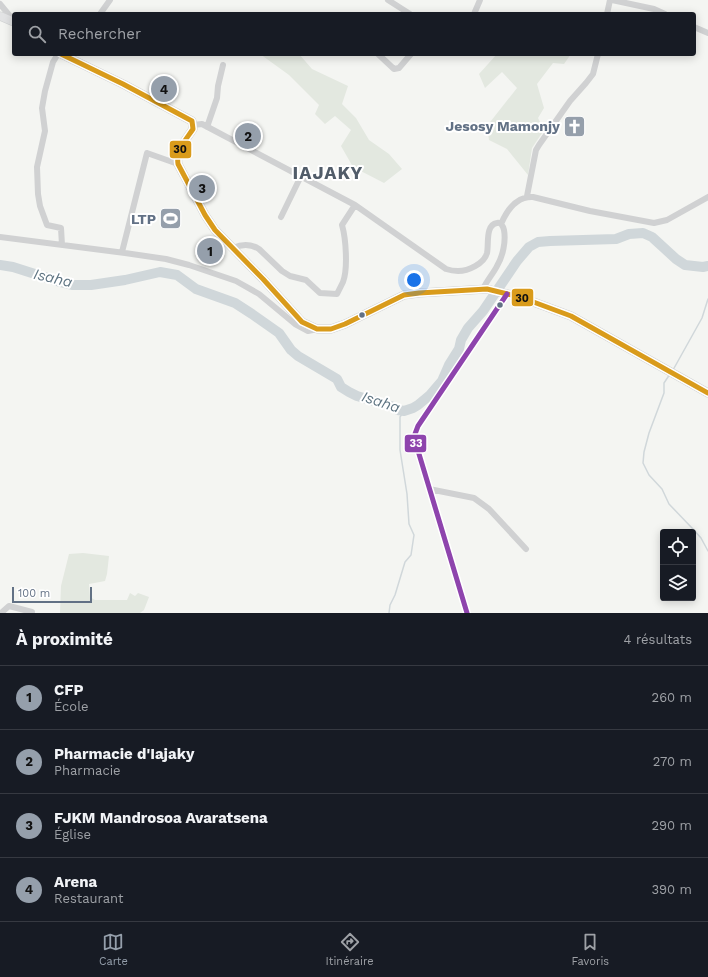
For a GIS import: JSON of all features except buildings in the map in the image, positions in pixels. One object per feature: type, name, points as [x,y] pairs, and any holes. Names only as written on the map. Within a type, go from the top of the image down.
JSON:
[{"type":"main road","points":[[0,16],[12,21]]},
{"type":"main road","points":[[66,56],[123,84],[192,121],[193,129],[178,150],[177,157],[178,164],[205,215],[215,230],[234,248],[302,322],[317,329],[331,329],[404,295],[485,289],[520,297],[571,316],[708,393]]},
{"type":"street","points":[[101,12],[110,0]]},
{"type":"street","points":[[388,0],[407,12]]},
{"type":"street","points":[[475,12],[480,0]]},
{"type":"street","points":[[608,12],[611,0],[654,9],[661,12]]},
{"type":"street","points":[[0,4],[12,19]]},
{"type":"street","points":[[696,29],[708,33]]},
{"type":"street","points":[[57,56],[53,62],[45,91],[42,108],[44,131],[37,167],[40,206],[47,225],[61,228],[62,245]]},
{"type":"street","points":[[380,56],[394,69],[399,68],[409,56]]},
{"type":"street","points":[[527,196],[536,150],[570,101],[593,74],[598,56]]},
{"type":"street","points":[[207,127],[217,98],[223,65]]},
{"type":"street","points":[[193,125],[202,124],[355,205],[446,269],[457,271],[472,268],[484,259],[487,254],[490,228],[492,225],[497,223],[501,224]]},
{"type":"street","points":[[122,252],[147,153],[178,164]]},
{"type":"street","points":[[281,217],[301,176]]},
{"type":"street","points":[[501,224],[510,206],[527,196],[590,211],[654,222],[667,220],[708,197]]},
{"type":"street","points":[[234,248],[241,244],[255,246],[282,271],[290,276],[306,280],[320,293],[337,294],[344,277],[345,236],[342,225],[355,205]]},
{"type":"street","points":[[485,289],[486,281],[497,266],[502,255],[505,235],[504,227],[501,224]]},
{"type":"street","points":[[0,237],[122,252],[166,259],[189,265],[236,281],[258,294],[295,324],[308,331],[317,329]]},
{"type":"street","points":[[467,613],[429,490],[416,444],[415,434],[418,426],[504,293]]},
{"type":"street","points":[[429,490],[474,498],[489,509],[526,548]]},
{"type":"street","points":[[1,613],[9,606],[32,612]]},
{"type":"shaded area","points":[[263,56],[301,56],[312,69],[348,86],[342,104],[356,118],[369,140],[389,154],[402,169],[384,183],[353,167],[341,146],[351,130],[335,116],[325,124],[315,114],[319,105],[289,75]]},
{"type":"shaded area","points":[[495,56],[570,56],[564,64],[553,63],[537,84],[544,108],[538,118],[544,130],[532,148],[528,175],[507,149],[489,140],[487,126],[517,88],[502,72],[485,88],[479,74]]},
{"type":"shaded area","name":"LTP","points":[[165,211],[180,218],[176,227],[161,220]]},
{"type":"shaded area","points":[[83,553],[109,556],[105,581],[89,584],[90,597],[95,600],[127,600],[130,593],[135,596],[138,593],[149,597],[144,610],[140,613],[60,613],[61,586],[69,554]]},
{"type":"waterway","name":"Isaha","points":[[0,265],[13,267],[72,285],[91,285],[125,280],[160,272],[177,275],[196,289],[235,303],[252,314],[279,333],[291,350],[298,356],[337,379],[341,387],[349,392],[404,411],[418,405],[430,395],[442,381],[468,328],[483,311],[517,261],[529,247],[538,242],[616,239],[629,234],[643,233],[652,237],[676,259],[685,265],[703,267],[708,266]]},
{"type":"waterway","points":[[673,370],[702,318],[708,299]]},
{"type":"waterway","points":[[670,374],[664,383],[664,393],[649,433],[643,463],[649,475],[662,489],[669,504],[701,538],[708,551]]},
{"type":"waterway","points":[[389,613],[390,605],[395,595],[405,562],[411,555],[414,535],[409,524],[407,494],[400,450],[400,417],[404,411]]},
{"type":"transit line","name":"30","points":[[65,56],[123,84],[192,121],[193,129],[178,154],[178,164],[205,215],[215,230],[263,279],[302,322],[317,329],[331,329],[345,324],[404,295],[487,289],[520,297],[571,316],[708,393]]},
{"type":"transit line","name":"33","points":[[467,613],[416,444],[415,434],[418,426],[507,294]]},
{"type":"place","name":"Arena","points":[[164,89]]},
{"type":"place","name":"Jesosy Mamonjy","points":[[575,126]]},
{"type":"place","name":"Pharmacie d'Iajaky","points":[[248,136]]},
{"type":"place","name":"FJKM Mandrosoa Avaratsena","points":[[202,188]]},
{"type":"place","name":"LTP","points":[[171,219]]},
{"type":"place","name":"CFP","points":[[210,251]]},
{"type":"district","name":"IAJAKY","points":[[328,173]]}]
